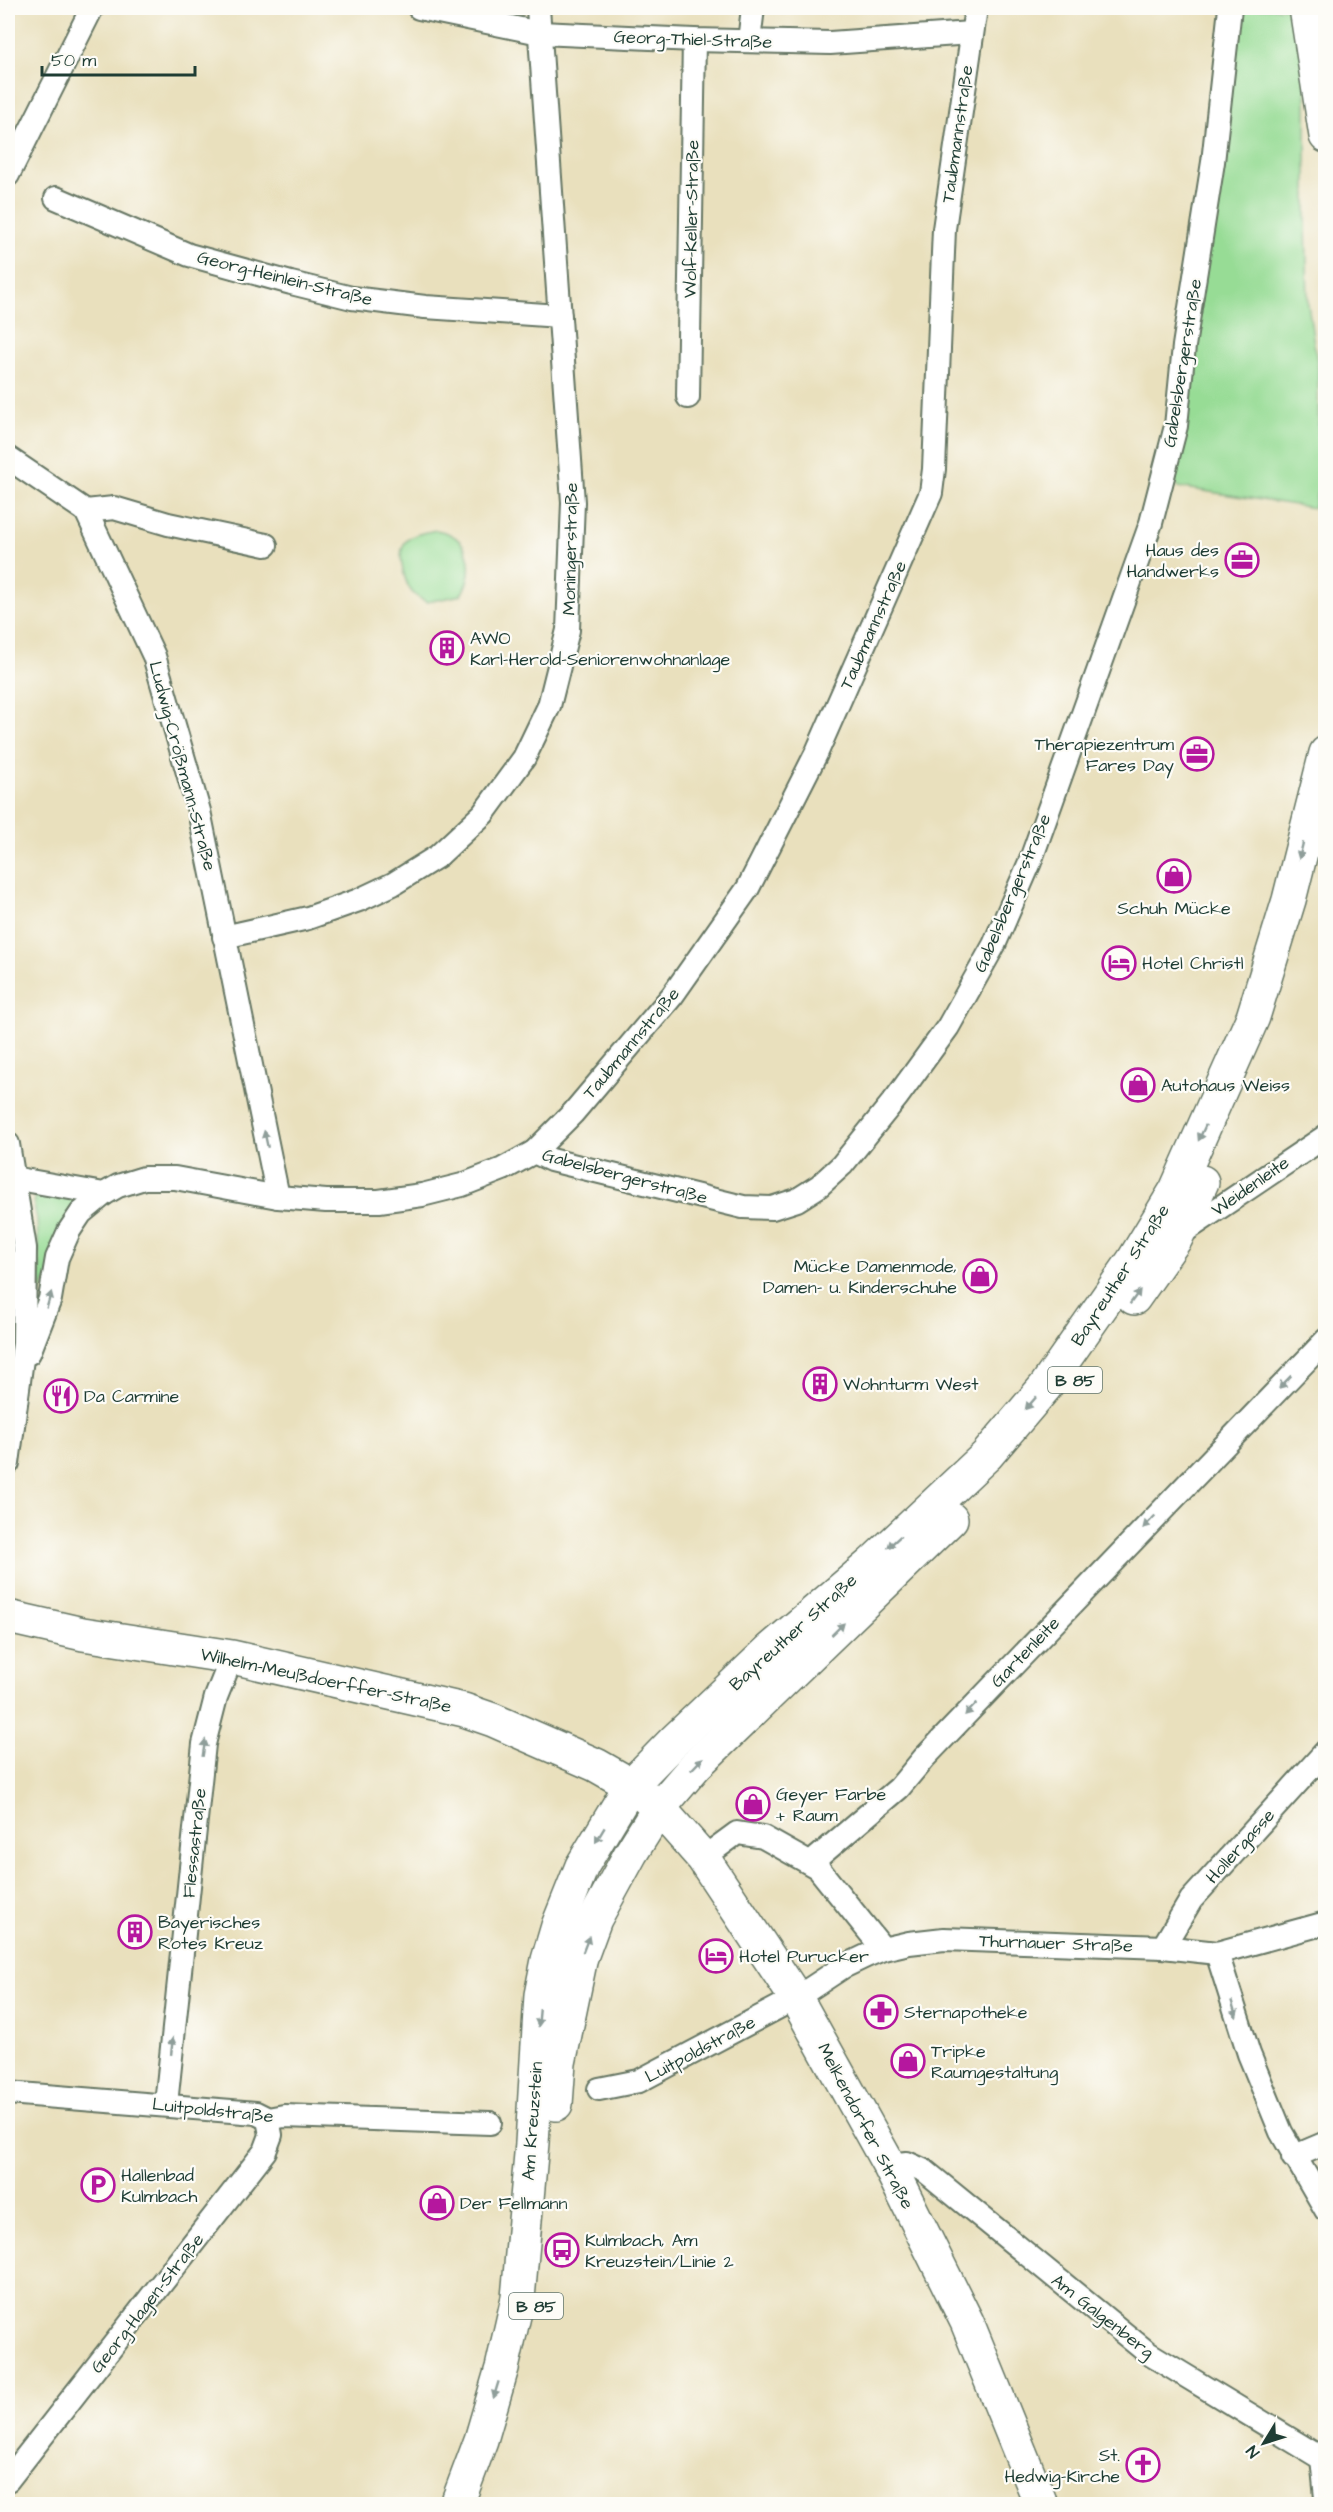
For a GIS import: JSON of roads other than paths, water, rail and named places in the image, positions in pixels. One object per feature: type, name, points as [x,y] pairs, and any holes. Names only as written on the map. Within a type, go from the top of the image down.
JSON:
[{"type":"main road","points":[[1306,8],[1323,100],[1326,136]]},
{"type":"main road","name":"Bayreuther Straße","points":[[631,1785],[770,1650],[871,1564],[987,1455],[1045,1387],[1133,1261],[1176,1190],[1253,1017],[1289,900],[1326,753]]},
{"type":"main road","name":"Bayreuther Straße","points":[[659,1808],[696,1765],[1000,1471],[1058,1405],[1176,1238],[1221,1143],[1266,1033],[1301,929],[1326,843]]},
{"type":"main road","name":"Wilhelm-Meußdoerffer-Straße","points":[[8,1617],[83,1634],[232,1657],[464,1710],[493,1720],[596,1765],[631,1785]]},
{"type":"main road","name":"Melkendorfer Straße","points":[[631,1785],[659,1808],[703,1858],[740,1910],[796,1998],[889,2165],[967,2322],[1041,2505]]},
{"type":"main road","name":"Am Kreuzstein","points":[[457,2505],[481,2440],[502,2368],[518,2298],[531,2155],[541,1995],[548,1960],[558,1926],[582,1866],[631,1785]]},
{"type":"main road","name":"Am Kreuzstein","points":[[480,2505],[522,2378],[538,2300],[559,2063],[581,1957],[595,1919],[659,1808]]},
{"type":"street","points":[[8,175],[93,8]]},
{"type":"street","name":"Georg-Thiel-Straße","points":[[419,8],[540,33],[694,40],[830,42],[971,33]]},
{"type":"street","name":"Moningerstraße","points":[[224,937],[308,918],[393,884],[438,856],[483,814],[524,758],[549,706],[568,630],[573,502],[538,8]]},
{"type":"street","points":[[749,41],[753,8]]},
{"type":"street","name":"Taubmannstraße","points":[[534,1152],[573,1113],[672,996],[748,888],[816,754],[931,493],[934,470],[944,228],[976,8]]},
{"type":"street","name":"Gabelsbergerstraße","points":[[20,1374],[50,1299],[57,1258],[69,1231],[81,1213],[104,1194],[118,1186],[144,1178],[175,1178],[278,1197],[358,1201],[422,1195],[462,1185],[503,1169],[534,1152],[551,1160],[743,1208],[772,1208],[797,1200],[819,1186],[842,1166],[897,1097],[948,1027],[994,945],[1029,862],[1151,523],[1176,426],[1184,346],[1213,162],[1230,8]]},
{"type":"street","name":"Wolf-Keller-Straße","points":[[688,397],[694,40]]},
{"type":"street","name":"Georg-Heinlein-Straße","points":[[56,198],[189,255],[352,298],[432,308],[560,316]]},
{"type":"street","points":[[8,458],[87,511],[114,508],[168,524],[266,545]]},
{"type":"street","name":"Ludwig-Crößmann-Straße","points":[[87,511],[154,656],[199,811],[278,1197]]},
{"type":"street","name":"Weidenleite","points":[[1176,1238],[1326,1136]]},
{"type":"street","points":[[8,1144],[25,1248],[24,1344],[8,1463]]},
{"type":"street","points":[[13,1178],[104,1194]]},
{"type":"street","name":"Gartenleite","points":[[818,1868],[817,1858],[899,1788],[924,1758],[1326,1340]]},
{"type":"street","name":"Flessastraße","points":[[166,2104],[204,1744],[216,1697],[232,1657]]},
{"type":"street","name":"Hollergasse","points":[[1163,1947],[1191,1900],[1326,1751]]},
{"type":"street","points":[[703,1858],[737,1833],[763,1837],[818,1868],[883,1949]]},
{"type":"street","name":"Thurnauer Straße","points":[[796,1998],[843,1967],[883,1949],[909,1943],[944,1940],[1163,1947],[1217,1953],[1326,1923]]},
{"type":"street","points":[[1217,1953],[1249,2054],[1293,2157],[1326,2210]]},
{"type":"street","name":"Luitpoldstraße","points":[[600,2089],[639,2081],[796,1998]]},
{"type":"street","name":"Luitpoldstraße","points":[[8,2093],[166,2104],[256,2113],[268,2119],[284,2116],[490,2123]]},
{"type":"street","name":"Georg-Hagen-Straße","points":[[8,2480],[265,2151],[271,2135],[268,2119]]},
{"type":"street","points":[[1293,2157],[1326,2143]]},
{"type":"street","name":"Am Galgenberg","points":[[889,2165],[907,2163],[925,2171],[1148,2353],[1324,2460]]},
{"type":"street","points":[[1324,2460],[1326,2498]]},
{"type":"place","name":"Haus des Handwerks","points":[[1242,560]]},
{"type":"place","name":"AWO Karl-Herold-Seniorenwohnanlage","points":[[447,648]]},
{"type":"place","name":"Therapiezentrum Fares Day","points":[[1197,754]]},
{"type":"place","name":"Schuh Mücke","points":[[1174,876]]},
{"type":"place","name":"Hotel Christl","points":[[1119,963]]},
{"type":"place","name":"Autohaus Weiss","points":[[1138,1085]]},
{"type":"place","name":"Mücke Damenmode, Damen- u. Kinderschuhe","points":[[980,1276]]},
{"type":"place","name":"Wohnturm West","points":[[820,1384]]},
{"type":"place","name":"Da Carmine","points":[[61,1396]]},
{"type":"place","name":"Geyer Farbe + Raum","points":[[753,1804]]},
{"type":"place","name":"Bayerisches Rotes Kreuz","points":[[135,1932]]},
{"type":"place","name":"Hotel Purucker","points":[[716,1956]]},
{"type":"place","name":"Sternapotheke","points":[[881,2012]]},
{"type":"place","name":"Tripke Raumgestaltung","points":[[908,2061]]},
{"type":"place","name":"Hallenbad Kulmbach","points":[[98,2185]]},
{"type":"place","name":"Der Fellmann","points":[[437,2203]]},
{"type":"place","name":"Kulmbach, Am Kreuzstein/Linie 2","points":[[562,2250]]},
{"type":"place","name":"St. Hedwig-Kirche","points":[[1143,2465]]}]
